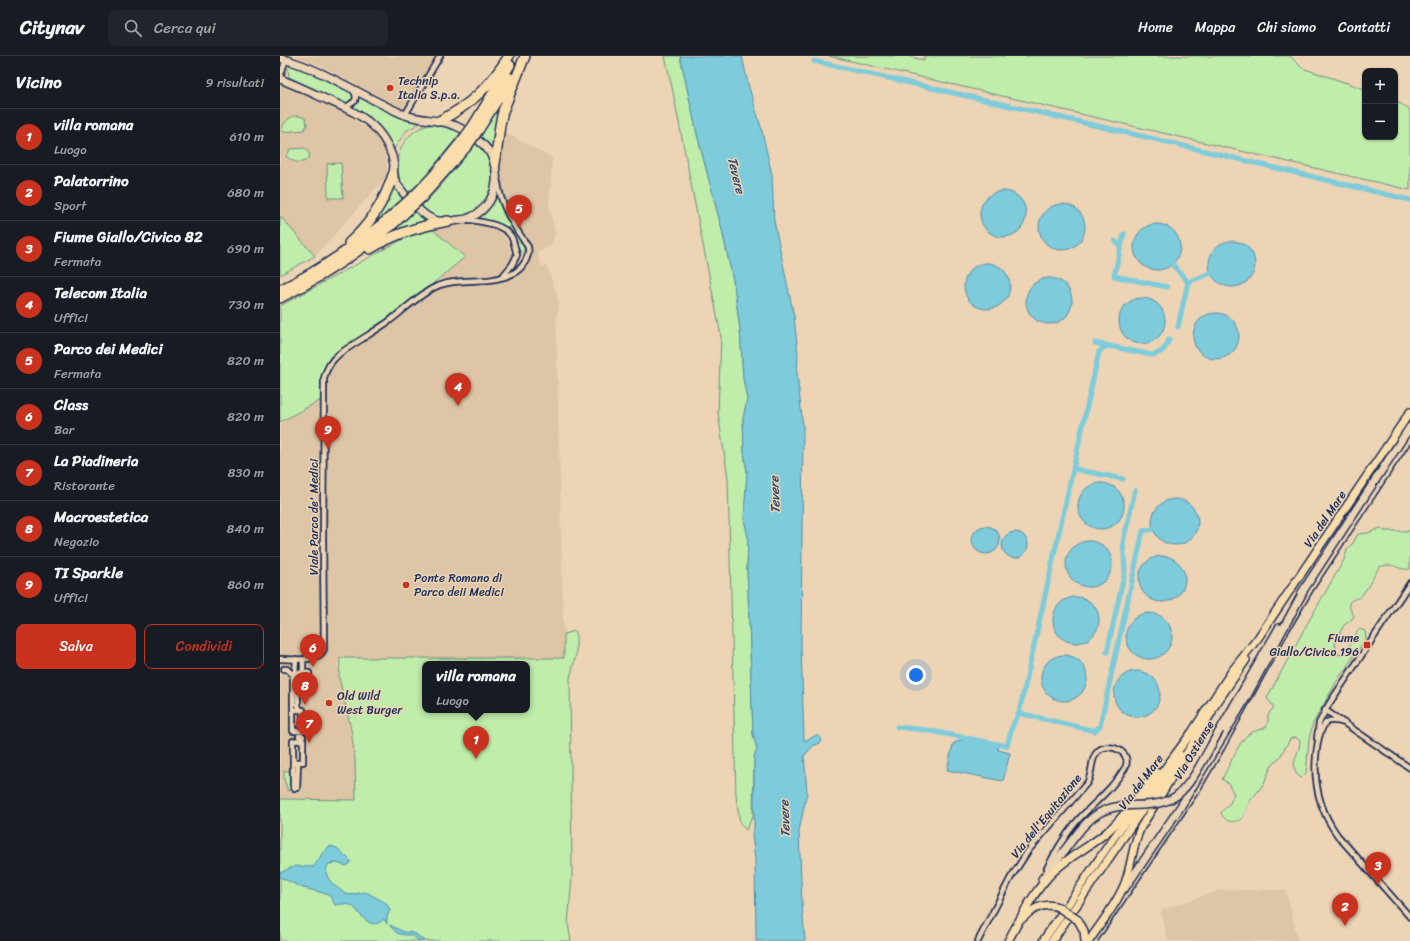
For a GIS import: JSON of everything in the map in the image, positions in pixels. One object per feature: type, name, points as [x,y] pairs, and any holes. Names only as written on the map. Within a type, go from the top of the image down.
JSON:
[{"type":"highway","points":[[436,121],[461,108],[484,89],[498,74],[509,56]]},
{"type":"highway","points":[[476,128],[514,56]]},
{"type":"highway","points":[[280,298],[319,277],[344,261],[420,195],[434,175],[465,143],[476,128],[507,84],[521,56]]},
{"type":"highway","points":[[495,164],[503,111],[525,56]]},
{"type":"highway","points":[[322,267],[328,260],[358,236],[369,223],[385,196],[394,170]]},
{"type":"highway","points":[[344,261],[353,259],[377,244],[400,234],[422,227],[448,222]]},
{"type":"highway","points":[[280,290],[322,267],[389,223]]},
{"type":"main road","points":[[283,58],[320,72],[405,115],[416,119],[447,122],[464,130]]},
{"type":"main road","points":[[280,78],[345,108],[368,122],[376,129],[390,151],[399,187],[422,212],[434,220],[448,222],[466,219],[478,212],[490,201],[495,188],[495,164],[491,153],[479,141]]},
{"type":"main road","name":"Via del Mare","points":[[1043,941],[1108,846],[1192,732],[1232,672],[1258,638],[1410,412]]},
{"type":"main road","name":"Via Ostiense","points":[[1008,941],[1038,885],[1061,851],[1086,823],[1101,812],[1119,806],[1161,803],[1170,800],[1179,794],[1192,778],[1284,619],[1410,427]]},
{"type":"main road","name":"Via Ostiense","points":[[1089,941],[1181,806],[1243,703],[1303,592]]},
{"type":"main road","name":"Via del Mare","points":[[1052,941],[1126,832],[1220,700],[1245,662],[1258,638]]},
{"type":"main road","points":[[1118,898],[1126,879],[1135,841],[1141,827],[1220,700]]},
{"type":"main road","points":[[1028,904],[1054,872],[1116,823],[1210,705]]},
{"type":"main road","points":[[1020,921],[1031,911],[1039,907],[1050,905],[1058,907],[1078,920],[1084,931],[1085,941]]},
{"type":"street","points":[[405,115],[440,56]]},
{"type":"street","points":[[280,78],[283,58]]},
{"type":"street","points":[[345,108],[355,101],[356,96],[353,89]]},
{"type":"street","points":[[466,219],[503,228],[511,236],[517,255],[524,263],[528,258],[528,247],[503,206],[499,195],[496,174]]},
{"type":"street","points":[[502,277],[512,265],[517,255]]},
{"type":"street","name":"Viale Parco de' Medici","points":[[303,659],[314,659],[322,654],[324,649],[324,378],[327,367],[339,354],[387,322],[431,289],[451,282],[488,281],[512,274],[522,268],[524,263]]},
{"type":"street","points":[[1410,583],[1325,710],[1318,727],[1315,764],[1316,783],[1329,822],[1346,845],[1410,917]]},
{"type":"street","points":[[280,659],[296,659],[303,659],[297,673],[293,710],[293,731],[303,731],[303,710],[300,710],[298,705],[297,673],[296,659]]},
{"type":"street","points":[[288,659],[286,669],[289,672],[309,673],[309,684]]},
{"type":"street","points":[[293,710],[300,710]]},
{"type":"street","points":[[1325,710],[1410,768]]},
{"type":"street","points":[[1317,745],[1322,726],[1325,722],[1334,720],[1345,723]]},
{"type":"street","points":[[296,762],[303,762],[302,740],[293,740],[296,762],[296,788]]},
{"type":"street","name":"Via dell'Equitazione","points":[[978,941],[1010,879],[1025,856],[1087,783],[1091,774],[1093,759],[1096,752],[1103,748],[1117,748],[1123,753],[1127,765],[1103,796],[1076,823],[1061,851]]},
{"type":"shaded area","name":"Technip Italia S.p.a.","points":[[294,56],[435,56],[405,110],[323,67]]},
{"type":"shaded area","points":[[280,82],[336,108],[376,134],[386,154],[387,176],[315,256],[280,216]]},
{"type":"shaded area","points":[[502,131],[552,158],[549,206],[555,234],[552,244],[537,254],[542,267],[546,265],[556,292],[559,306],[556,322],[564,658],[340,658],[337,664],[355,756],[356,798],[354,800],[280,799],[280,426],[324,378],[333,359],[440,285],[442,276],[464,257],[432,229],[468,223],[499,231],[506,238],[510,252],[517,255],[524,263],[528,247],[503,206],[496,174]]},
{"type":"shaded area","points":[[1221,890],[1286,890],[1298,941],[1169,941],[1161,910]]},
{"type":"green space","points":[[665,56],[680,56],[697,134],[722,230],[734,285],[740,329],[743,378],[747,399],[743,419],[744,452],[747,472],[744,519],[748,537],[747,569],[753,734],[757,749],[754,757],[753,816],[746,830],[740,823],[736,796],[728,478],[718,413],[721,336]]},
{"type":"green space","points":[[829,56],[906,56],[924,60],[924,56],[1290,56],[1302,68],[1362,88],[1362,140],[1398,140],[1398,102],[1410,110],[1410,190]]},
{"type":"green space","points":[[295,64],[352,92],[353,98],[347,103],[341,103],[289,77],[288,69],[291,65]]},
{"type":"green space","points":[[358,95],[420,123],[406,131],[394,149],[392,149],[371,120],[351,108],[356,104]]},
{"type":"green space","points":[[501,104],[495,130],[493,151],[485,141],[479,138]]},
{"type":"green space","points":[[294,116],[305,118],[307,125],[304,130],[282,132],[285,122]]},
{"type":"green space","points":[[435,124],[444,124],[462,131],[424,178],[408,193],[399,176],[398,158],[401,149],[405,141],[420,128]]},
{"type":"green space","points":[[477,142],[486,153],[491,165],[492,177],[490,190],[485,201],[477,210],[466,216],[452,219],[438,218],[421,207],[439,188]]},
{"type":"green space","points":[[305,148],[310,155],[305,161],[295,162],[286,156],[290,149]]},
{"type":"green space","points":[[341,163],[343,198],[328,198],[327,164]]},
{"type":"green space","points":[[394,185],[405,196],[399,203],[368,229]]},
{"type":"green space","points":[[497,192],[501,206],[524,247],[522,253],[516,248],[506,231],[501,226],[494,222],[475,218]]},
{"type":"green space","points":[[418,209],[432,221],[390,233],[389,232]]},
{"type":"green space","points":[[280,216],[315,256],[280,275]]},
{"type":"green space","points":[[432,229],[465,257],[407,305],[331,356],[327,361],[323,372],[321,400],[280,422],[280,306],[405,238]]},
{"type":"green space","points":[[1381,528],[1384,531],[1410,531],[1410,569],[1402,569],[1389,565],[1379,567],[1362,595],[1349,603],[1350,609],[1354,616],[1344,625],[1335,642],[1339,655],[1345,653],[1359,629],[1365,631],[1366,638],[1337,681],[1313,723],[1309,740],[1306,773],[1301,778],[1295,770],[1294,765],[1300,741],[1296,737],[1290,739],[1280,757],[1271,767],[1263,785],[1250,801],[1242,819],[1230,821],[1225,819],[1221,813],[1230,803],[1234,794],[1228,783],[1222,779],[1234,755],[1249,734],[1266,727],[1268,715],[1274,707],[1267,698],[1344,560],[1347,550],[1358,534],[1368,533]]},
{"type":"green space","points":[[576,631],[576,655],[570,678],[572,877],[568,924],[571,941],[280,941],[280,799],[356,800],[355,759],[351,729],[339,677],[340,658],[564,658],[564,634]]},
{"type":"green space","points":[[284,771],[292,771],[291,787],[288,791],[284,779]]},
{"type":"water","name":"Tevere","points":[[680,56],[742,56],[772,175],[774,221],[794,316],[798,355],[797,373],[803,427],[801,645],[804,741],[817,735],[821,738],[820,743],[813,746],[804,756],[807,792],[799,831],[805,941],[756,941],[755,860],[752,835],[754,827],[754,757],[757,749],[753,734],[747,569],[748,537],[744,519],[747,472],[744,452],[743,419],[747,399],[743,378],[740,329],[734,285],[722,230],[697,134]]},
{"type":"water","points":[[1003,191],[1016,195],[1022,201],[1026,214],[1022,227],[1016,233],[1003,237],[990,233],[984,227],[980,214],[984,201],[990,195]]},
{"type":"water","points":[[1062,204],[1075,208],[1081,214],[1085,227],[1081,240],[1075,246],[1062,250],[1049,246],[1043,240],[1039,227],[1043,214],[1049,208]]},
{"type":"water","points":[[1157,224],[1170,228],[1176,234],[1180,247],[1176,260],[1170,266],[1157,270],[1144,266],[1138,260],[1134,247],[1138,234],[1144,228]]},
{"type":"water","points":[[1232,241],[1245,245],[1251,251],[1255,264],[1251,277],[1245,283],[1232,287],[1219,283],[1213,277],[1209,264],[1213,251],[1219,245]]},
{"type":"water","points":[[987,263],[1000,267],[1006,273],[1010,286],[1006,299],[1000,305],[987,309],[974,305],[968,299],[964,286],[968,273],[974,267]]},
{"type":"water","points":[[1049,278],[1062,282],[1068,288],[1072,301],[1068,314],[1062,320],[1049,324],[1036,320],[1030,314],[1026,301],[1030,288],[1036,282]]},
{"type":"water","points":[[1142,298],[1155,302],[1161,308],[1165,321],[1161,334],[1155,340],[1142,344],[1129,340],[1123,334],[1119,321],[1123,308],[1129,302]]},
{"type":"water","points":[[1216,313],[1229,317],[1235,323],[1239,336],[1235,349],[1229,355],[1216,359],[1203,355],[1197,349],[1193,336],[1197,323],[1203,317]]},
{"type":"water","points":[[1101,483],[1114,487],[1120,493],[1124,506],[1120,519],[1114,525],[1101,529],[1088,525],[1082,519],[1078,506],[1082,493],[1088,487]]},
{"type":"water","points":[[1175,499],[1188,503],[1194,509],[1198,522],[1194,535],[1188,541],[1175,545],[1162,541],[1156,535],[1152,522],[1156,509],[1162,503]]},
{"type":"water","points":[[986,526],[996,530],[1000,540],[996,550],[986,554],[976,550],[972,540],[976,530]]},
{"type":"water","points":[[1015,532],[1024,536],[1028,545],[1024,554],[1015,558],[1006,554],[1002,545],[1006,536]]},
{"type":"water","points":[[1089,541],[1102,545],[1108,551],[1112,564],[1108,577],[1102,583],[1089,587],[1076,583],[1070,577],[1066,564],[1070,551],[1076,545]]},
{"type":"water","points":[[1162,556],[1175,560],[1181,566],[1185,579],[1181,592],[1175,598],[1162,602],[1149,598],[1143,592],[1139,579],[1143,566],[1149,560]]},
{"type":"water","points":[[1076,597],[1089,601],[1095,607],[1099,620],[1095,633],[1089,639],[1076,643],[1063,639],[1057,633],[1053,620],[1057,607],[1063,601]]},
{"type":"water","points":[[1149,613],[1162,617],[1168,623],[1172,636],[1168,649],[1162,655],[1149,659],[1136,655],[1130,649],[1126,636],[1130,623],[1136,617]]},
{"type":"water","points":[[1064,655],[1077,659],[1083,665],[1087,678],[1083,691],[1077,697],[1064,701],[1051,697],[1045,691],[1041,678],[1045,665],[1051,659]]},
{"type":"water","points":[[1137,671],[1150,675],[1156,681],[1160,694],[1156,707],[1150,713],[1137,717],[1124,713],[1118,707],[1114,694],[1118,681],[1124,675]]},
{"type":"water","points":[[968,738],[999,745],[998,750],[1010,753],[1003,781],[947,770],[953,744]]},
{"type":"water","points":[[331,846],[337,848],[351,861],[347,866],[336,863],[329,864],[326,874],[328,878],[340,890],[349,895],[364,892],[386,903],[390,910],[387,917],[387,924],[384,919],[378,923],[370,923],[352,906],[348,904],[335,905],[330,896],[327,894],[303,888],[280,877],[280,873],[295,866],[313,867],[323,852]]},
{"type":"water","points":[[390,925],[404,932],[416,934],[424,941],[420,941],[411,935],[397,933]]},
{"type":"waterway","points":[[814,61],[1150,138],[1410,200]]},
{"type":"waterway","points":[[1124,234],[1114,276],[1167,287]]},
{"type":"waterway","points":[[1115,241],[1121,247]]},
{"type":"waterway","points":[[1172,264],[1188,282],[1178,327]]},
{"type":"waterway","points":[[1188,282],[1211,273]]},
{"type":"waterway","points":[[1095,343],[1152,355],[1163,350],[1169,339]]},
{"type":"waterway","points":[[1019,713],[1099,352],[1103,348],[1109,346]]},
{"type":"waterway","points":[[1074,469],[1123,479]]},
{"type":"waterway","points":[[1107,652],[1125,571],[1123,542],[1135,490]]},
{"type":"waterway","points":[[897,727],[926,730],[1007,746],[1012,727],[1019,713],[1095,731],[1100,726],[1143,531],[1153,529]]},
{"type":"railway","points":[[1098,941],[1200,791],[1313,591],[1410,444]]},
{"type":"place","name":"Technip Italia S.p.a.","points":[[390,88]]},
{"type":"place","name":"Parco dei Medici","points":[[519,228]]},
{"type":"place","name":"Telecom Italia","points":[[458,406]]},
{"type":"place","name":"TI Sparkle","points":[[328,449]]},
{"type":"place","name":"Ponte Romano di Parco deii Medici","points":[[406,585]]},
{"type":"place","name":"Fiume Giallo/Civico 196","points":[[1367,645]]},
{"type":"place","name":"Class","points":[[313,667]]},
{"type":"place","name":"Old Wild West Burger","points":[[329,703]]},
{"type":"place","name":"Macroestetica","points":[[305,705]]},
{"type":"place","name":"La Piadineria","points":[[309,743]]},
{"type":"place","name":"villa romana","points":[[476,759]]},
{"type":"place","name":"Fiume Giallo/Civico 82","points":[[1378,885]]},
{"type":"place","name":"Palatorrino","points":[[1345,926]]}]
